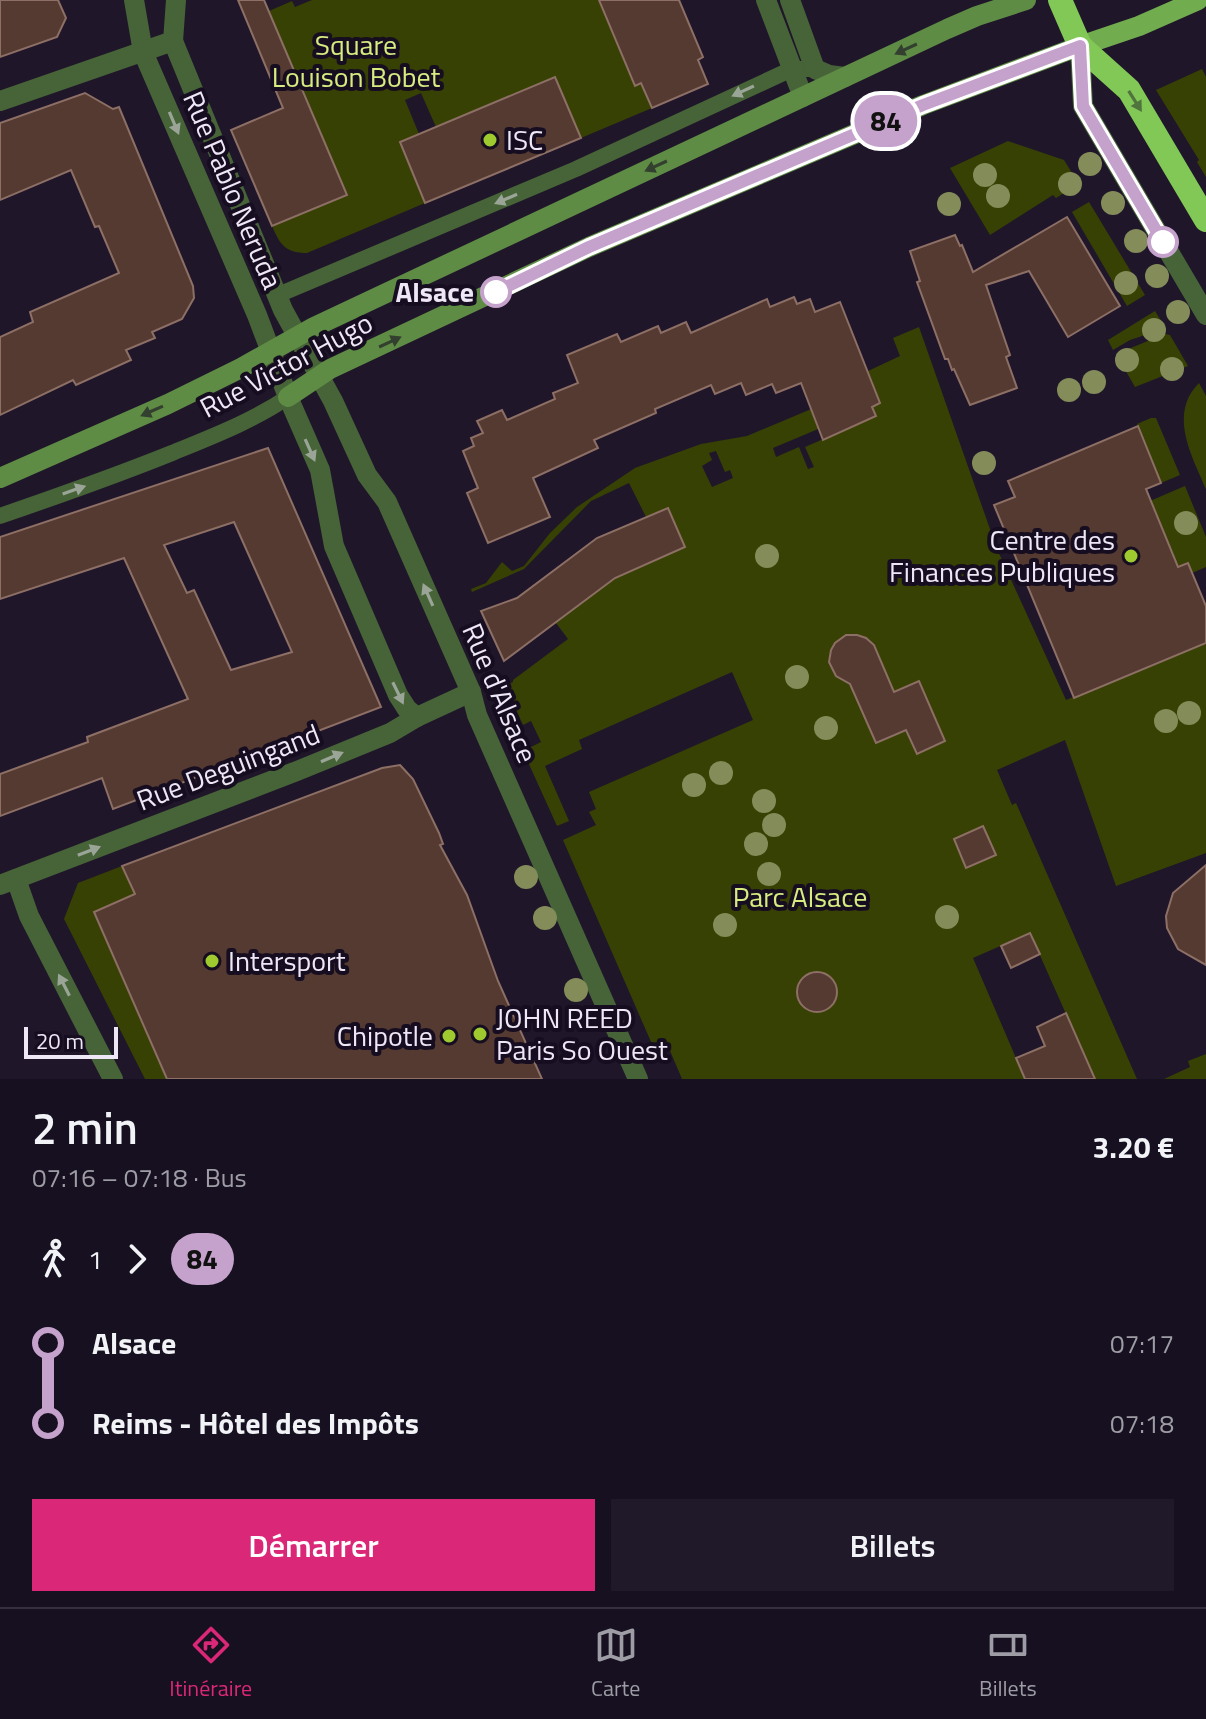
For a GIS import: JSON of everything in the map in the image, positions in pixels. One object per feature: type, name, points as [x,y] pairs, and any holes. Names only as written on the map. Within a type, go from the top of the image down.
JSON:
[{"type":"highway","points":[[1060,0],[1080,46],[1129,90],[1206,220]]},
{"type":"main road","name":"Rue Victor Hugo","points":[[0,478],[168,404],[296,336],[845,77],[984,8],[1026,0]]},
{"type":"main road","points":[[1080,46],[1139,26],[1198,0]]},
{"type":"main road","name":"Rue Victor Hugo","points":[[288,397],[319,376],[589,247],[923,105],[1080,46]]},
{"type":"street","name":"Rue Pablo Neruda","points":[[134,0],[143,52],[271,351]]},
{"type":"street","name":"Rue Pablo Neruda","points":[[176,0],[173,41],[296,336]]},
{"type":"street","points":[[766,0],[803,97]]},
{"type":"street","points":[[790,0],[815,69],[845,77]]},
{"type":"street","points":[[0,101],[173,41]]},
{"type":"street","points":[[1080,46],[1083,106],[1206,315]]},
{"type":"street","name":"Rue d'Alsace","points":[[296,336],[333,401],[367,475],[387,502],[471,692],[477,715],[638,1079]]},
{"type":"street","points":[[271,351],[320,470],[334,546],[398,695],[417,717]]},
{"type":"street","name":"Rue Deguingand","points":[[8,882],[390,733],[471,692]]},
{"type":"street","points":[[8,882],[29,916],[113,1079]]},
{"type":"lane","points":[[278,295],[576,169],[792,69],[815,69]]},
{"type":"lane","name":"Rue Victor Hugo","points":[[0,516],[110,478],[200,442],[288,397]]},
{"type":"green space","name":"Square Louison Bobet","points":[[312,0],[607,0],[615,38],[635,85],[641,83],[652,108],[581,138],[555,77],[436,127],[421,93],[405,100],[419,134],[400,143],[425,203],[307,253],[294,251],[281,243],[272,226],[347,195],[269,11],[292,1],[295,7]]},
{"type":"green space","points":[[1202,69],[1206,77],[1206,177],[1197,162],[1199,160],[1156,90]]},
{"type":"green space","points":[[1008,141],[1064,160],[1079,184],[1056,198],[1053,195],[990,235],[950,168]]},
{"type":"green space","points":[[1089,202],[1145,295],[1127,306],[1072,212]]},
{"type":"green space","points":[[1155,311],[1165,327],[1163,329],[1130,340],[1113,350],[1108,340]]},
{"type":"green space","name":"Parc Alsace","points":[[919,327],[997,549],[1066,700],[1206,643],[1206,853],[1116,886],[1065,740],[997,770],[1012,805],[1016,803],[1137,1079],[1095,1079],[1030,933],[973,958],[1025,1079],[682,1079],[668,1046],[655,1051],[563,840],[596,825],[589,812],[596,809],[589,792],[753,720],[732,672],[579,740],[582,749],[545,766],[569,821],[557,826],[523,751],[541,742],[531,721],[523,725],[505,686],[568,639],[556,623],[615,578],[685,547],[668,508],[646,517],[629,483],[591,501],[524,569],[472,592],[471,589],[486,583],[502,562],[512,571],[524,566],[550,533],[577,507],[635,468],[701,444],[747,436],[873,383],[868,371],[900,356],[893,338]],"holes":[[[880,403],[872,407],[876,416],[805,447],[814,467],[808,469],[799,447],[776,457],[773,448]],[[716,451],[725,472],[730,470],[733,478],[712,487],[702,466],[712,460],[709,453]]]},
{"type":"green space","points":[[1165,334],[1170,335],[1188,366],[1135,387],[1116,354]]},
{"type":"green space","points":[[1199,383],[1206,396],[1206,489],[1189,449],[1184,421],[1190,395]]},
{"type":"green space","points":[[1156,418],[1180,475],[1161,483],[1137,424]]},
{"type":"green space","points":[[1185,486],[1206,537],[1206,567],[1192,573],[1188,563],[1178,567],[1150,501]]},
{"type":"green space","points":[[122,866],[135,894],[94,913],[167,1079],[145,1079],[64,919],[78,883]]},
{"type":"green space","points":[[1206,1054],[1206,1079],[1164,1079],[1190,1067],[1188,1061]]},
{"type":"building","points":[[0,0],[58,0],[66,18],[57,37],[0,57]]},
{"type":"building","points":[[238,0],[264,0],[347,195],[272,226],[231,130],[283,108]]},
{"type":"building","points":[[599,0],[679,0],[703,57],[698,60],[708,84],[652,108],[641,83],[635,86]]},
{"type":"building","name":"ISC","points":[[555,77],[581,138],[425,203],[400,142]]},
{"type":"building","points":[[85,93],[113,109],[119,107],[193,286],[194,298],[182,319],[152,332],[155,338],[126,350],[131,360],[76,385],[73,380],[0,415],[0,337],[33,322],[30,312],[119,273],[71,170],[0,200],[0,123]]},
{"type":"building","points":[[1067,217],[1120,306],[1068,337],[1029,271],[986,285],[1010,355],[1006,357],[1017,388],[970,405],[954,369],[945,359],[917,282],[920,281],[910,251],[955,235],[973,272]]},
{"type":"building","points":[[794,297],[797,304],[810,299],[815,312],[840,302],[880,403],[872,407],[876,416],[823,440],[801,383],[776,393],[772,384],[746,395],[741,383],[715,394],[711,385],[594,440],[598,448],[533,478],[550,517],[488,543],[467,493],[478,488],[463,451],[474,446],[471,438],[483,433],[477,421],[502,410],[507,420],[555,399],[553,393],[578,383],[567,355],[617,334],[621,342],[658,326],[661,333],[686,322],[691,333],[767,299],[770,307]]},
{"type":"building","name":"Centre des Finances Publiques","points":[[1138,426],[1161,483],[1146,489],[1178,567],[1188,563],[1206,606],[1206,643],[1074,698],[994,505],[1015,497],[1008,481]]},
{"type":"building","points":[[268,448],[381,707],[113,809],[102,778],[0,816],[0,774],[88,742],[87,737],[188,699],[124,558],[0,599],[0,537]],"holes":[[[234,522],[292,652],[231,670],[194,590],[187,593],[164,545]]]},
{"type":"building","points":[[668,508],[685,547],[615,578],[504,661],[481,611],[517,598],[597,538]]},
{"type":"building","points":[[846,635],[857,635],[874,645],[894,692],[919,681],[945,741],[917,754],[906,730],[876,743],[850,684],[836,676],[829,662],[835,643]]},
{"type":"building","points":[[400,765],[413,779],[439,833],[443,844],[440,845],[467,895],[498,981],[542,1079],[167,1079],[94,912],[135,894],[122,866],[382,768]]},
{"type":"building","points":[[983,826],[996,855],[966,868],[954,839]]},
{"type":"building","points":[[1206,865],[1206,965],[1178,949],[1167,928],[1166,916],[1173,893]]},
{"type":"building","points":[[1030,933],[1040,954],[1011,968],[1001,946]]},
{"type":"building","points":[[817,972],[831,978],[837,992],[831,1006],[817,1012],[803,1006],[797,992],[803,978]]},
{"type":"building","points":[[1066,1013],[1095,1079],[1025,1079],[1016,1058],[1045,1046],[1037,1027]]},
{"type":"bus line","name":"84","points":[[496,292],[589,247],[923,105],[1080,46],[1083,106],[1163,242]]},
{"type":"place","name":"ISC","points":[[490,140]]},
{"type":"place","name":"Alsace","points":[[496,292]]},
{"type":"place","name":"Centre des Finances Publiques","points":[[1131,556]]},
{"type":"place","name":"Intersport","points":[[212,961]]},
{"type":"place","name":"JOHN REED Paris So Ouest","points":[[480,1034]]},
{"type":"place","name":"Chipotle","points":[[449,1036]]}]
